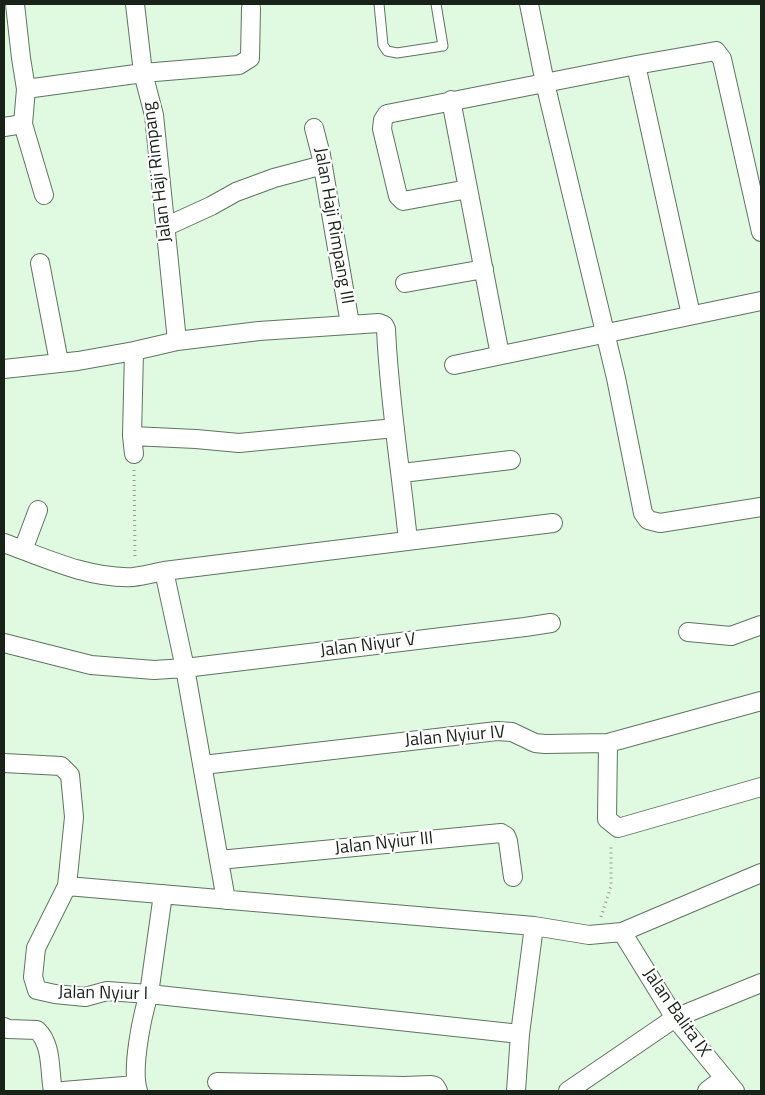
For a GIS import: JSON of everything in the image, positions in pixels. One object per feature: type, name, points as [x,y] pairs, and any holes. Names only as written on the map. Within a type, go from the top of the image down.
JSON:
[{"type":"street","points":[[15,4],[26,89],[23,124],[44,195]]},
{"type":"street","name":"Jalan Haji Rimpang","points":[[135,4],[143,73],[154,115],[177,341]]},
{"type":"street","points":[[529,4],[546,83],[606,332],[643,513],[648,520],[660,523],[761,507]]},
{"type":"street","points":[[26,89],[143,73],[239,65],[250,58],[252,8]]},
{"type":"street","points":[[468,189],[403,201],[398,196],[395,188],[382,129],[383,120],[387,114],[451,100],[716,51],[722,59],[761,232]]},
{"type":"street","points":[[636,65],[691,316]]},
{"type":"street","points":[[451,100],[500,355]]},
{"type":"street","points":[[4,126],[23,124]]},
{"type":"street","name":"Jalan Haji Rimpang III","points":[[314,128],[323,165],[350,324]]},
{"type":"street","points":[[165,227],[211,206],[236,192],[274,178],[323,165]]},
{"type":"street","points":[[40,263],[59,362]]},
{"type":"street","points":[[405,283],[484,269]]},
{"type":"street","points":[[454,365],[761,301]]},
{"type":"street","points":[[4,369],[134,351],[177,341],[259,331],[350,324],[379,323],[384,325],[386,329],[388,365],[402,473],[408,541]]},
{"type":"street","points":[[134,351],[133,445],[196,439],[239,443],[395,428]]},
{"type":"street","points":[[402,473],[512,460]]},
{"type":"street","points":[[23,550],[38,510]]},
{"type":"street","points":[[4,543],[64,565],[110,576],[135,577],[164,570],[553,523]]},
{"type":"street","points":[[164,570],[185,668],[226,900]]},
{"type":"street","name":"Jalan Niyur V","points":[[4,643],[92,665],[154,670],[185,668],[524,628],[551,623]]},
{"type":"street","points":[[688,632],[731,636],[761,625]]},
{"type":"street","name":"Jalan Nyiur IV","points":[[203,765],[497,731],[512,732],[535,743],[608,743],[761,701]]},
{"type":"street","points":[[608,743],[607,819],[618,828],[761,787]]},
{"type":"street","name":"Jalan Nyiur I","points":[[4,763],[61,766],[70,775],[74,817],[67,886],[36,948],[33,977],[37,990],[54,994],[85,997],[107,991],[149,994],[520,1034]]},
{"type":"street","name":"Jalan Nyiur III","points":[[219,860],[501,833],[506,836],[508,841],[513,877]]},
{"type":"street","points":[[67,886],[534,926],[588,935],[614,932],[761,873]]},
{"type":"street","points":[[63,1091],[137,1088],[136,1066],[144,1010],[149,994],[163,894]]},
{"type":"street","points":[[516,1091],[520,1034],[534,926]]},
{"type":"street","name":"Jalan Balita IX","points":[[614,932],[675,1018],[730,1085]]},
{"type":"street","points":[[568,1091],[675,1018],[761,983]]},
{"type":"street","points":[[4,1027],[8,1029],[37,1030],[43,1036],[50,1065],[53,1091]]},
{"type":"street","points":[[217,1082],[405,1088],[431,1085],[435,1086],[438,1091]]},
{"type":"street","points":[[707,1091],[730,1085]]},
{"type":"lane","points":[[379,4],[383,45],[387,52],[398,53],[443,46],[436,4]]},
{"type":"path","points":[[133,445],[135,577]]},
{"type":"path","points":[[607,819],[611,842],[611,886],[601,918],[614,932]]}]
